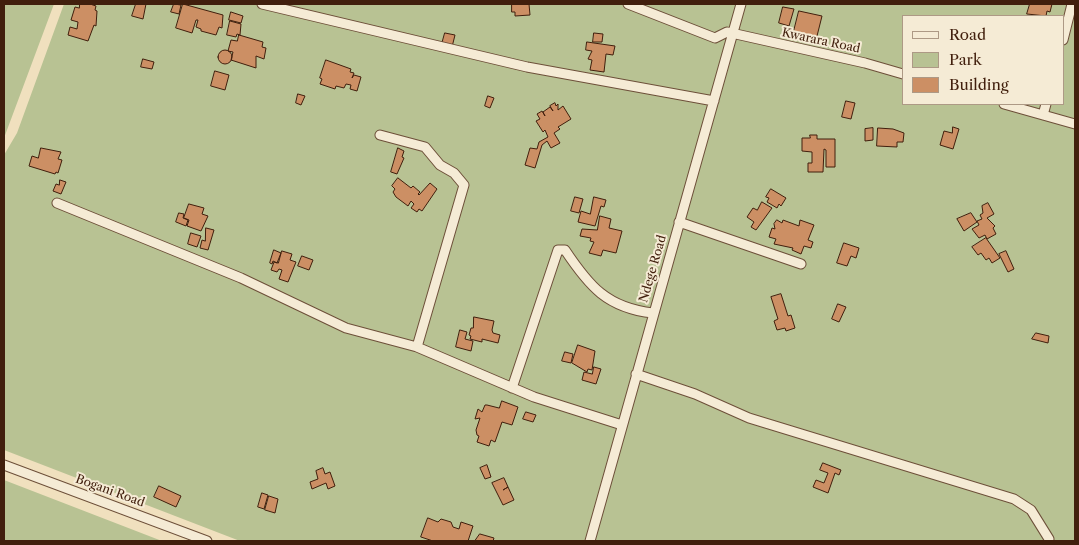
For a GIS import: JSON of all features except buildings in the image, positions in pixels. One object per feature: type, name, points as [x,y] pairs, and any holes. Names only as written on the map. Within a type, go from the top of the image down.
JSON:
[{"type":"street","points":[[262,4],[527,67],[714,102]]},
{"type":"street","name":"Kwarara Road","points":[[628,4],[714,38],[727,32],[733,35],[865,63],[902,74]]},
{"type":"street","name":"Ndege Road","points":[[590,541],[742,4]]},
{"type":"street","points":[[1064,36],[1072,4]]},
{"type":"street","points":[[1008,105],[1075,124]]},
{"type":"street","points":[[1043,115],[1046,105]]},
{"type":"street","points":[[380,135],[426,147],[440,165],[454,172],[464,185],[418,347]]},
{"type":"street","points":[[57,203],[241,278],[346,328],[418,347],[512,388],[622,425]]},
{"type":"street","points":[[679,222],[801,264]]},
{"type":"street","points":[[512,388],[558,250],[565,250],[582,275],[602,296],[641,312],[653,313]]},
{"type":"street","points":[[636,374],[695,394],[748,418],[1014,499],[1031,510],[1049,539]]},
{"type":"street","name":"Bogani Road","points":[[4,465],[187,538],[207,541]]},
{"type":"green space","points":[[4,4],[54,4],[4,138]]},
{"type":"green space","points":[[64,4],[1075,4],[1075,541],[240,541],[4,450],[4,155],[17,133]]},
{"type":"green space","points":[[4,480],[162,541],[4,541]]}]
